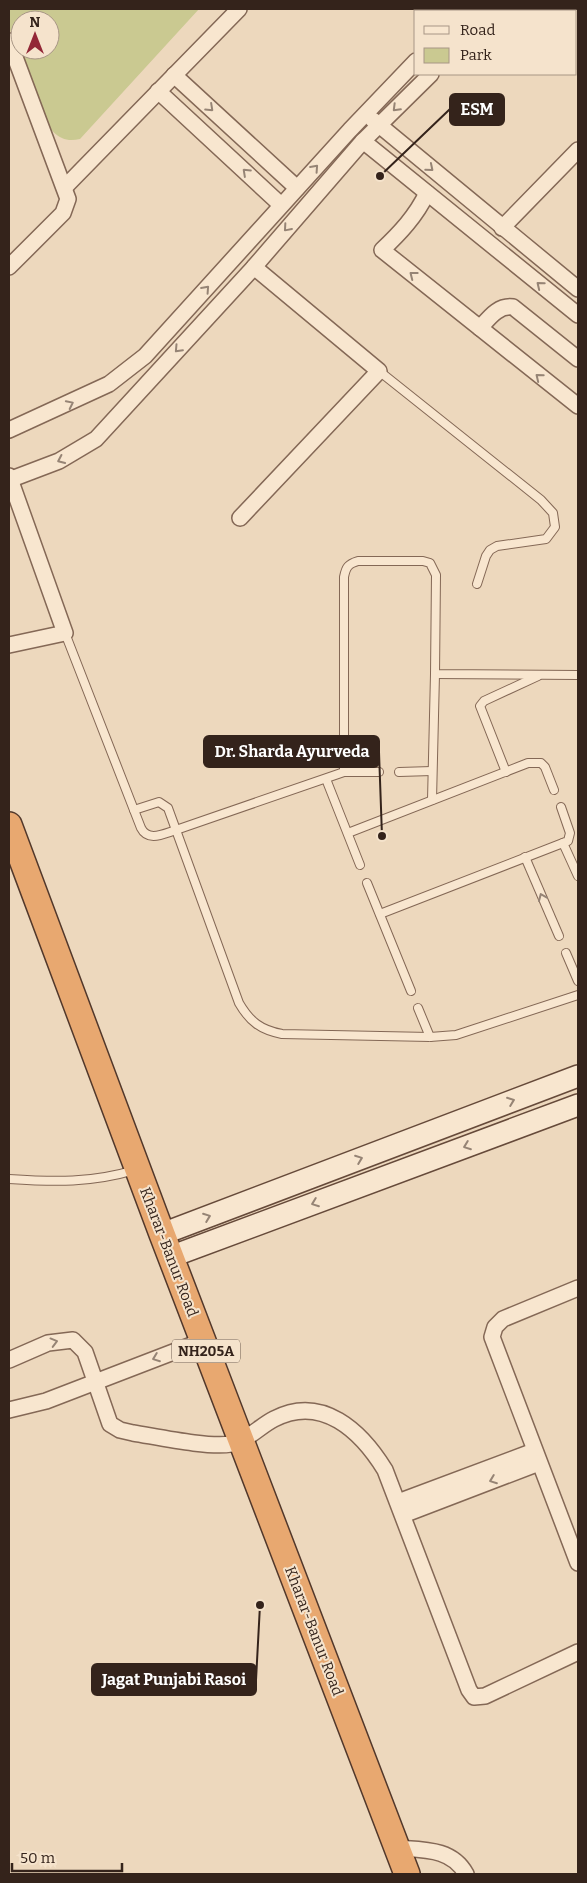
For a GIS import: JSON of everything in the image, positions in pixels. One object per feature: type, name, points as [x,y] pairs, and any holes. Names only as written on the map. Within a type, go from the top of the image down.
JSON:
[{"type":"highway","name":"Kharar-Banur Road","points":[[9,825],[170,1257],[407,1874]]},
{"type":"main road","points":[[162,1234],[578,1076]]},
{"type":"main road","points":[[170,1257],[578,1104]]},
{"type":"street","points":[[65,187],[239,9]]},
{"type":"street","points":[[9,41],[68,199],[64,213],[9,267]]},
{"type":"street","points":[[9,430],[97,390],[126,372],[145,356],[281,205],[414,64]]},
{"type":"street","points":[[174,75],[297,188]]},
{"type":"street","points":[[9,645],[65,633],[9,479],[60,461],[96,439],[254,267],[363,141],[430,75]]},
{"type":"street","points":[[158,91],[281,205]]},
{"type":"street","points":[[366,114],[378,126],[578,289]]},
{"type":"street","points":[[363,141],[578,315]]},
{"type":"street","points":[[502,228],[578,150]]},
{"type":"street","points":[[427,193],[406,227],[382,250],[578,406]]},
{"type":"street","points":[[240,518],[379,371],[254,267]]},
{"type":"street","points":[[480,328],[499,309],[506,306],[513,307],[578,359]]},
{"type":"street","points":[[578,1288],[503,1319],[495,1327],[492,1337],[536,1457],[578,1563]]},
{"type":"street","points":[[9,1360],[48,1344],[61,1340],[73,1340],[85,1352],[106,1417],[110,1424],[120,1430],[222,1445],[241,1441],[276,1418],[295,1411],[316,1410],[331,1416],[363,1440],[385,1470],[468,1690],[474,1697],[485,1696],[578,1652]]},
{"type":"street","points":[[9,1410],[46,1401],[202,1340]]},
{"type":"street","points":[[400,1509],[536,1457]]},
{"type":"street","points":[[397,1848],[447,1854],[461,1866],[466,1874]]},
{"type":"lane","points":[[379,371],[541,500],[553,514],[555,527],[546,539],[497,546],[490,550],[477,584]]},
{"type":"lane","points":[[344,772],[344,577],[346,568],[350,564],[367,561],[423,561],[430,563],[436,576],[432,800]]},
{"type":"lane","points":[[65,633],[144,834],[149,836],[176,830],[344,772],[379,772]]},
{"type":"lane","points":[[435,674],[578,675]]},
{"type":"lane","points":[[506,772],[481,710],[481,703],[540,675]]},
{"type":"lane","points":[[348,833],[528,763],[541,763],[545,767],[554,790]]},
{"type":"lane","points":[[399,772],[432,771]]},
{"type":"lane","points":[[326,779],[360,865]]},
{"type":"lane","points":[[134,810],[155,803],[164,804],[168,808],[239,1003],[247,1016],[266,1031],[282,1034],[430,1037],[456,1035],[480,1029],[578,995]]},
{"type":"lane","points":[[380,914],[563,843],[570,838],[570,833],[560,807]]},
{"type":"lane","points":[[563,843],[578,876]]},
{"type":"lane","points":[[525,857],[559,936]]},
{"type":"lane","points":[[367,883],[411,991]]},
{"type":"lane","points":[[566,953],[578,981]]},
{"type":"lane","points":[[418,1008],[430,1037]]},
{"type":"lane","points":[[9,1179],[80,1181],[102,1179],[137,1169]]},
{"type":"green space","points":[[9,9],[199,9],[80,139],[73,140],[62,138],[48,126],[41,115],[21,60],[60,60],[60,10],[10,10],[10,30]]},
{"type":"place","name":"ESM","points":[[380,176]]},
{"type":"place","name":"Dr. Sharda Ayurveda","points":[[382,836]]},
{"type":"place","name":"Jagat Punjabi Rasoi","points":[[260,1605]]}]
